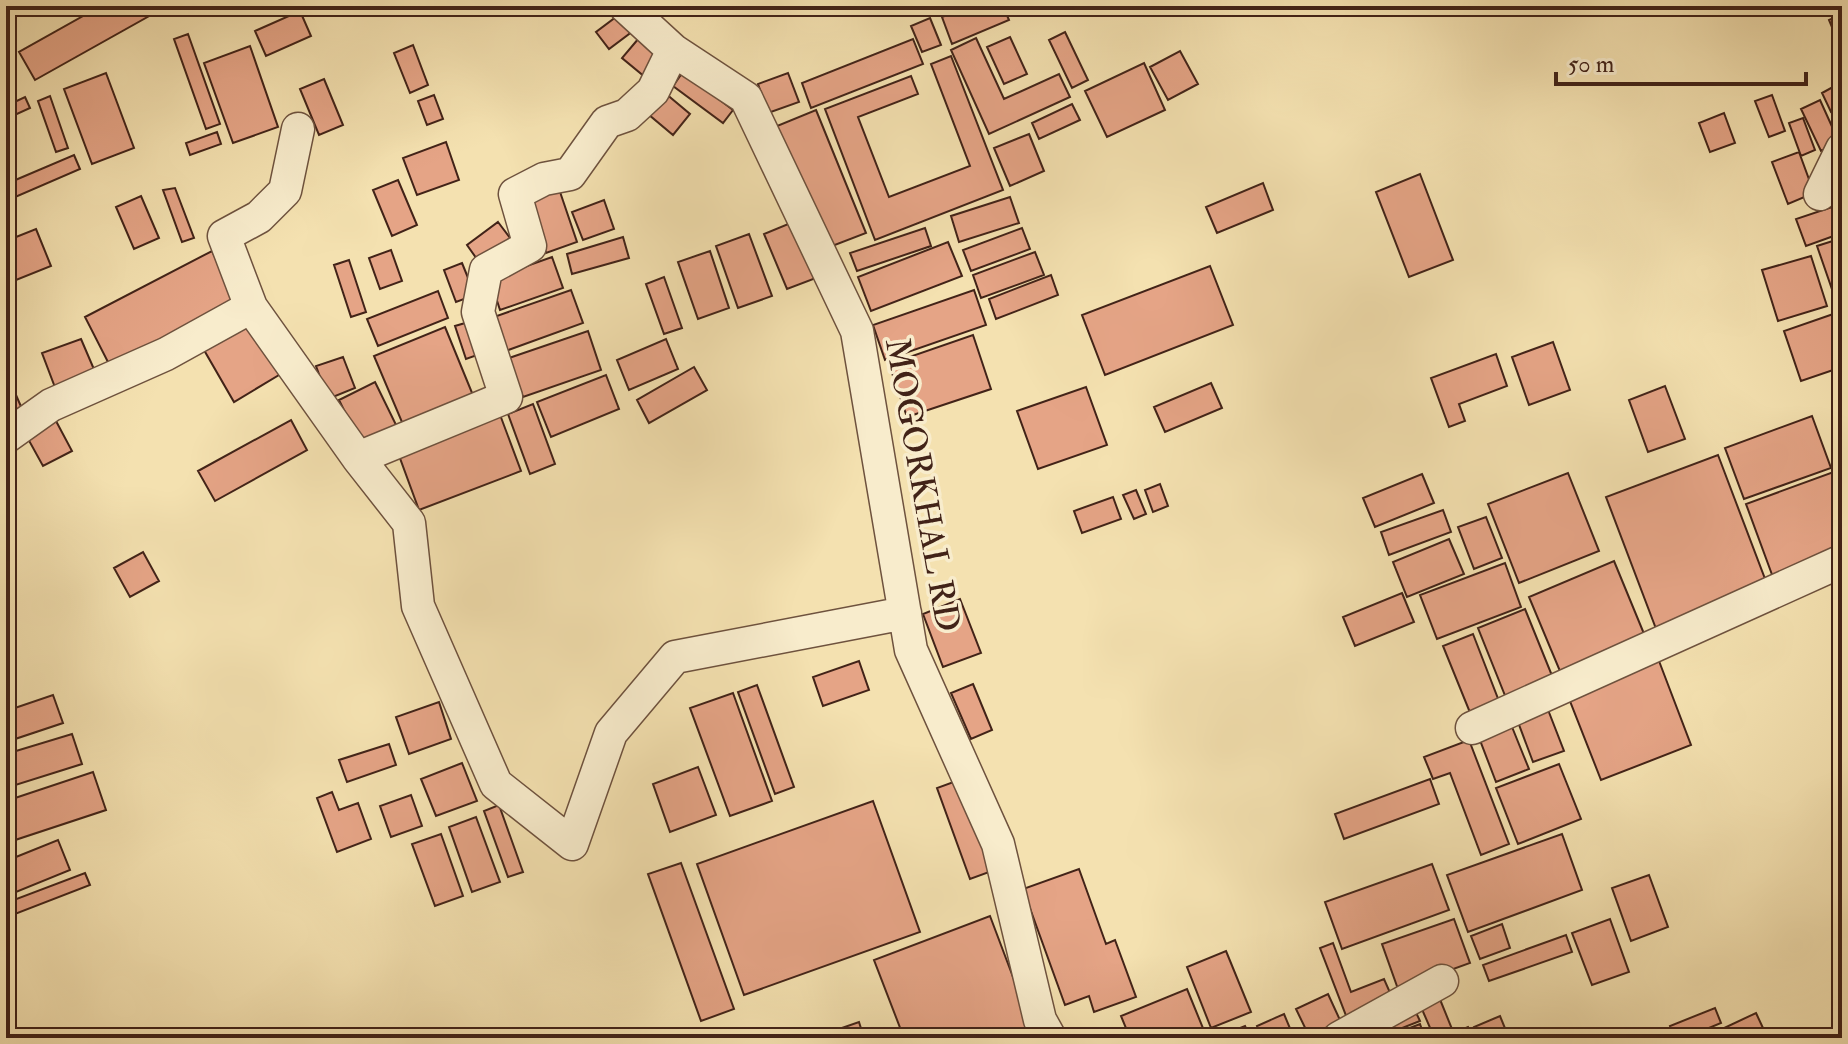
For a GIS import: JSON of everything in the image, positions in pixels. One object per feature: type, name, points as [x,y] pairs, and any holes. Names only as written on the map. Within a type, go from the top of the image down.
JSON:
[{"type":"street","name":"MOGORKHAL RD","points":[[625,6],[673,50],[746,98],[857,331],[911,650],[998,844],[1040,1020],[1050,1038]]},
{"type":"street","points":[[358,458],[506,397],[478,312],[486,270],[530,246],[515,194],[544,179],[570,174],[607,122],[627,115],[653,91],[673,50]]},
{"type":"street","points":[[298,129],[285,191],[259,217],[224,236],[251,307],[358,458],[409,523],[418,606],[496,784],[572,844],[611,733],[675,657],[905,613]]},
{"type":"street","points":[[1820,194],[1842,149]]},
{"type":"street","points":[[6,437],[51,405],[166,354],[251,307]]},
{"type":"street","points":[[1472,728],[1842,561]]},
{"type":"street","points":[[1339,1038],[1442,981]]},
{"type":"building","points":[[101,6],[167,6],[35,80],[19,52]]},
{"type":"building","points":[[969,6],[1003,6],[1009,20],[952,44],[942,17]]},
{"type":"building","points":[[300,11],[311,36],[266,56],[255,31]]},
{"type":"building","points":[[620,14],[633,31],[609,49],[596,32]]},
{"type":"building","points":[[1842,14],[1842,51],[1829,20]]},
{"type":"building","points":[[930,18],[941,45],[922,52],[911,26]]},
{"type":"building","points":[[1065,32],[1088,80],[1072,88],[1049,40]]},
{"type":"building","points":[[188,34],[220,124],[206,129],[174,39]]},
{"type":"building","points":[[1010,37],[1027,74],[1004,84],[987,47]]},
{"type":"building","points":[[639,38],[662,56],[645,77],[622,58]]},
{"type":"building","points":[[976,38],[1004,99],[1059,74],[1070,97],[989,134],[951,50]]},
{"type":"building","points":[[913,39],[923,64],[811,108],[802,83]]},
{"type":"building","points":[[413,45],[428,85],[410,93],[394,53]]},
{"type":"building","points":[[250,46],[278,127],[233,143],[204,63]]},
{"type":"building","points":[[1180,51],[1198,84],[1168,100],[1150,67]]},
{"type":"building","points":[[951,56],[1003,190],[875,240],[825,109],[911,76],[918,94],[858,117],[889,197],[970,166],[931,64]]},
{"type":"building","points":[[1144,63],[1165,110],[1107,137],[1085,91]]},
{"type":"building","points":[[683,72],[733,110],[723,123],[673,86]]},
{"type":"building","points":[[106,73],[134,148],[92,164],[64,89]]},
{"type":"building","points":[[788,73],[799,102],[768,113],[758,84]]},
{"type":"building","points":[[324,79],[343,125],[319,135],[300,89]]},
{"type":"building","points":[[1842,82],[1842,107],[1831,112],[1822,93]]},
{"type":"building","points":[[665,93],[690,114],[673,135],[648,114]]},
{"type":"building","points":[[434,95],[443,119],[427,125],[418,101]]},
{"type":"building","points":[[1772,95],[1785,131],[1769,137],[1755,101]]},
{"type":"building","points":[[50,96],[68,148],[56,152],[38,101]]},
{"type":"building","points":[[25,97],[30,108],[6,119],[6,106]]},
{"type":"building","points":[[1820,100],[1839,142],[1821,151],[1801,109]]},
{"type":"building","points":[[1072,104],[1080,120],[1039,139],[1032,123]]},
{"type":"building","points":[[816,110],[866,233],[827,248],[777,126]]},
{"type":"building","points":[[1724,113],[1735,143],[1710,152],[1699,123]]},
{"type":"building","points":[[1803,118],[1815,150],[1801,156],[1789,123]]},
{"type":"building","points":[[217,132],[221,144],[190,155],[186,143]]},
{"type":"building","points":[[1029,134],[1044,171],[1010,186],[994,148]]},
{"type":"building","points":[[446,142],[459,180],[417,195],[403,158]]},
{"type":"building","points":[[1799,152],[1814,193],[1788,204],[1772,162]]},
{"type":"building","points":[[74,155],[80,169],[6,201],[6,184]]},
{"type":"building","points":[[1420,174],[1453,260],[1409,277],[1376,192]]},
{"type":"building","points":[[398,180],[417,225],[392,236],[373,190]]},
{"type":"building","points":[[557,183],[577,242],[546,253],[526,194]]},
{"type":"building","points":[[1263,183],[1273,210],[1217,233],[1206,207]]},
{"type":"building","points":[[175,188],[194,238],[182,242],[163,190]]},
{"type":"building","points":[[141,196],[159,238],[134,249],[116,207]]},
{"type":"building","points":[[1010,197],[1019,223],[959,242],[951,216]]},
{"type":"building","points":[[604,200],[614,229],[583,240],[572,212]]},
{"type":"building","points":[[1835,206],[1842,233],[1806,246],[1796,219]]},
{"type":"building","points":[[498,222],[510,238],[479,262],[467,245]]},
{"type":"building","points":[[793,222],[816,278],[787,289],[764,234]]},
{"type":"building","points":[[925,228],[931,246],[857,271],[850,253]]},
{"type":"building","points":[[1022,228],[1030,249],[971,271],[963,250]]},
{"type":"building","points":[[36,229],[51,266],[6,284],[6,241]]},
{"type":"building","points":[[749,234],[772,296],[738,308],[716,246]]},
{"type":"building","points":[[623,237],[629,258],[572,274],[567,254]]},
{"type":"building","points":[[1842,238],[1842,295],[1835,298],[1817,246]]},
{"type":"building","points":[[948,242],[962,276],[871,311],[858,277]]},
{"type":"building","points":[[391,250],[402,281],[380,289],[369,258]]},
{"type":"building","points":[[212,251],[240,304],[112,370],[85,317]]},
{"type":"building","points":[[710,251],[729,308],[698,319],[678,262]]},
{"type":"building","points":[[1035,252],[1044,275],[981,298],[973,275]]},
{"type":"building","points":[[1811,256],[1827,306],[1778,321],[1762,270]]},
{"type":"building","points":[[552,257],[563,288],[500,310],[490,279]]},
{"type":"building","points":[[349,260],[366,312],[351,317],[334,265]]},
{"type":"building","points":[[462,263],[475,295],[456,302],[444,270]]},
{"type":"building","points":[[1210,266],[1233,325],[1105,375],[1082,315]]},
{"type":"building","points":[[1051,275],[1058,295],[996,319],[989,299]]},
{"type":"building","points":[[664,277],[682,328],[664,334],[646,284]]},
{"type":"building","points":[[571,290],[583,323],[503,352],[491,318]]},
{"type":"building","points":[[974,290],[986,325],[885,360],[873,325]]},
{"type":"building","points":[[438,291],[448,318],[378,346],[367,319]]},
{"type":"building","points":[[1842,311],[1842,367],[1801,381],[1784,331]]},
{"type":"building","points":[[254,321],[284,372],[234,402],[204,350]]},
{"type":"building","points":[[472,321],[483,353],[466,359],[455,326]]},
{"type":"building","points":[[445,327],[477,405],[407,434],[374,356]]},
{"type":"building","points":[[588,331],[601,370],[523,397],[509,358]]},
{"type":"building","points":[[973,335],[991,389],[907,417],[889,364]]},
{"type":"building","points":[[81,339],[96,374],[56,390],[42,353]]},
{"type":"building","points":[[666,339],[678,369],[629,390],[617,360]]},
{"type":"building","points":[[1553,342],[1570,390],[1529,405],[1512,357]]},
{"type":"building","points":[[1496,354],[1507,386],[1459,404],[1465,421],[1449,427],[1431,378]]},
{"type":"building","points":[[343,357],[355,388],[328,399],[316,366]]},
{"type":"building","points":[[694,367],[707,390],[649,423],[637,400]]},
{"type":"building","points":[[6,372],[26,418],[6,427]]},
{"type":"building","points":[[606,375],[619,409],[551,437],[537,402]]},
{"type":"building","points":[[375,382],[400,433],[364,451],[339,400]]},
{"type":"building","points":[[1211,383],[1222,408],[1165,432],[1154,407]]},
{"type":"building","points":[[1665,386],[1685,439],[1648,452],[1629,400]]},
{"type":"building","points":[[1086,387],[1107,445],[1038,469],[1017,411]]},
{"type":"building","points":[[533,404],[555,464],[530,474],[508,414]]},
{"type":"building","points":[[499,412],[521,471],[419,510],[397,450]]},
{"type":"building","points":[[1812,416],[1831,468],[1744,499],[1725,448]]},
{"type":"building","points":[[291,420],[307,450],[215,501],[198,471]]},
{"type":"building","points":[[56,421],[72,451],[43,466],[27,437]]},
{"type":"building","points":[[1718,455],[1770,592],[1658,634],[1606,497]]},
{"type":"building","points":[[1839,470],[1842,479],[1842,555],[1774,580],[1746,504]]},
{"type":"building","points":[[1568,473],[1599,551],[1519,583],[1488,504]]},
{"type":"building","points":[[1422,474],[1434,503],[1375,527],[1363,498]]},
{"type":"building","points":[[1160,484],[1168,506],[1153,512],[1145,490]]},
{"type":"building","points":[[1136,490],[1146,514],[1134,519],[1123,495]]},
{"type":"building","points":[[1113,497],[1121,519],[1082,533],[1074,511]]},
{"type":"building","points":[[1443,510],[1451,532],[1389,555],[1381,532]]},
{"type":"building","points":[[1486,517],[1502,558],[1474,569],[1458,527]]},
{"type":"building","points":[[1449,539],[1464,574],[1407,597],[1393,562]]},
{"type":"building","points":[[143,552],[159,581],[130,597],[114,568]]},
{"type":"building","points":[[1614,561],[1647,641],[1562,676],[1529,597]]},
{"type":"building","points":[[1505,563],[1521,607],[1437,639],[1420,595]]},
{"type":"building","points":[[1402,593],[1414,622],[1355,646],[1343,617]]},
{"type":"building","points":[[960,599],[981,653],[943,667],[923,614]]},
{"type":"building","points":[[1525,609],[1555,683],[1508,703],[1478,628]]},
{"type":"building","points":[[1473,634],[1502,709],[1473,720],[1443,646]]},
{"type":"building","points":[[859,661],[869,690],[823,706],[813,677]]},
{"type":"building","points":[[1659,661],[1691,745],[1601,780],[1568,696]]},
{"type":"building","points":[[973,684],[992,730],[971,739],[951,693]]},
{"type":"building","points":[[757,685],[794,787],[775,794],[738,692]]},
{"type":"building","points":[[733,693],[772,801],[730,816],[690,708]]},
{"type":"building","points":[[53,695],[63,723],[6,742],[6,711]]},
{"type":"building","points":[[439,702],[451,739],[409,754],[396,717]]},
{"type":"building","points":[[1545,702],[1564,751],[1533,762],[1515,714]]},
{"type":"building","points":[[1510,722],[1529,769],[1496,782],[1478,735]]},
{"type":"building","points":[[72,734],[82,764],[6,788],[6,754]]},
{"type":"building","points":[[1469,740],[1509,844],[1481,855],[1450,773],[1433,779],[1424,757]]},
{"type":"building","points":[[389,744],[396,765],[347,782],[339,760]]},
{"type":"building","points":[[462,763],[477,801],[436,816],[421,779]]},
{"type":"building","points":[[1559,764],[1581,819],[1518,844],[1496,788]]},
{"type":"building","points":[[698,767],[716,815],[670,832],[653,784]]},
{"type":"building","points":[[93,772],[106,810],[6,843],[6,801]]},
{"type":"building","points":[[1430,779],[1439,804],[1344,839],[1335,814]]},
{"type":"building","points":[[959,780],[992,871],[970,879],[937,788]]},
{"type":"building","points":[[332,792],[339,810],[358,803],[371,839],[337,852],[317,798]]},
{"type":"building","points":[[411,795],[422,826],[391,837],[380,806]]},
{"type":"building","points":[[873,801],[920,932],[744,995],[697,864]]},
{"type":"building","points":[[499,805],[523,872],[508,877],[484,811]]},
{"type":"building","points":[[476,817],[500,882],[472,892],[449,827]]},
{"type":"building","points":[[441,834],[463,896],[435,906],[412,844]]},
{"type":"building","points":[[1562,834],[1582,890],[1468,932],[1447,875]]},
{"type":"building","points":[[58,840],[70,870],[16,892],[6,861]]},
{"type":"building","points":[[681,863],[734,1009],[701,1021],[648,874]]},
{"type":"building","points":[[1432,864],[1449,910],[1342,949],[1325,902]]},
{"type":"building","points":[[1079,869],[1106,944],[1115,940],[1136,997],[1094,1012],[1089,996],[1065,1005],[1023,889]]},
{"type":"building","points":[[85,873],[90,885],[15,914],[11,901]]},
{"type":"building","points":[[1649,875],[1668,927],[1631,941],[1612,888]]},
{"type":"building","points":[[990,916],[1036,1038],[904,1038],[874,960]]},
{"type":"building","points":[[1454,919],[1470,963],[1398,989],[1382,944]]},
{"type":"building","points":[[1610,919],[1629,972],[1592,985],[1572,933]]},
{"type":"building","points":[[1502,924],[1510,948],[1480,959],[1471,936]]},
{"type":"building","points":[[1566,935],[1572,952],[1489,981],[1483,965]]},
{"type":"building","points":[[1333,943],[1351,992],[1384,979],[1395,1004],[1350,1026],[1320,948]]},
{"type":"building","points":[[1226,951],[1251,1012],[1211,1028],[1187,967]]},
{"type":"building","points":[[1187,989],[1207,1038],[1130,1038],[1121,1016]]},
{"type":"building","points":[[1437,992],[1452,1029],[1434,1037],[1418,1000]]},
{"type":"building","points":[[1328,994],[1345,1031],[1331,1038],[1310,1038],[1296,1009]]},
{"type":"building","points":[[1412,1004],[1420,1021],[1377,1038],[1370,1021]]},
{"type":"building","points":[[1715,1008],[1721,1023],[1685,1038],[1675,1038],[1670,1026]]},
{"type":"building","points":[[1756,1013],[1763,1028],[1739,1038],[1726,1038],[1722,1029]]},
{"type":"building","points":[[1284,1014],[1294,1038],[1262,1038],[1257,1026]]},
{"type":"building","points":[[1500,1016],[1509,1038],[1478,1038],[1474,1027]]},
{"type":"building","points":[[859,1022],[864,1038],[813,1038]]},
{"type":"building","points":[[1420,1024],[1425,1038],[1401,1038],[1399,1032]]},
{"type":"building","points":[[1245,1026],[1250,1038],[1223,1038],[1222,1035]]},
{"type":"building","points":[[1468,1027],[1473,1038],[1441,1038]]}]
